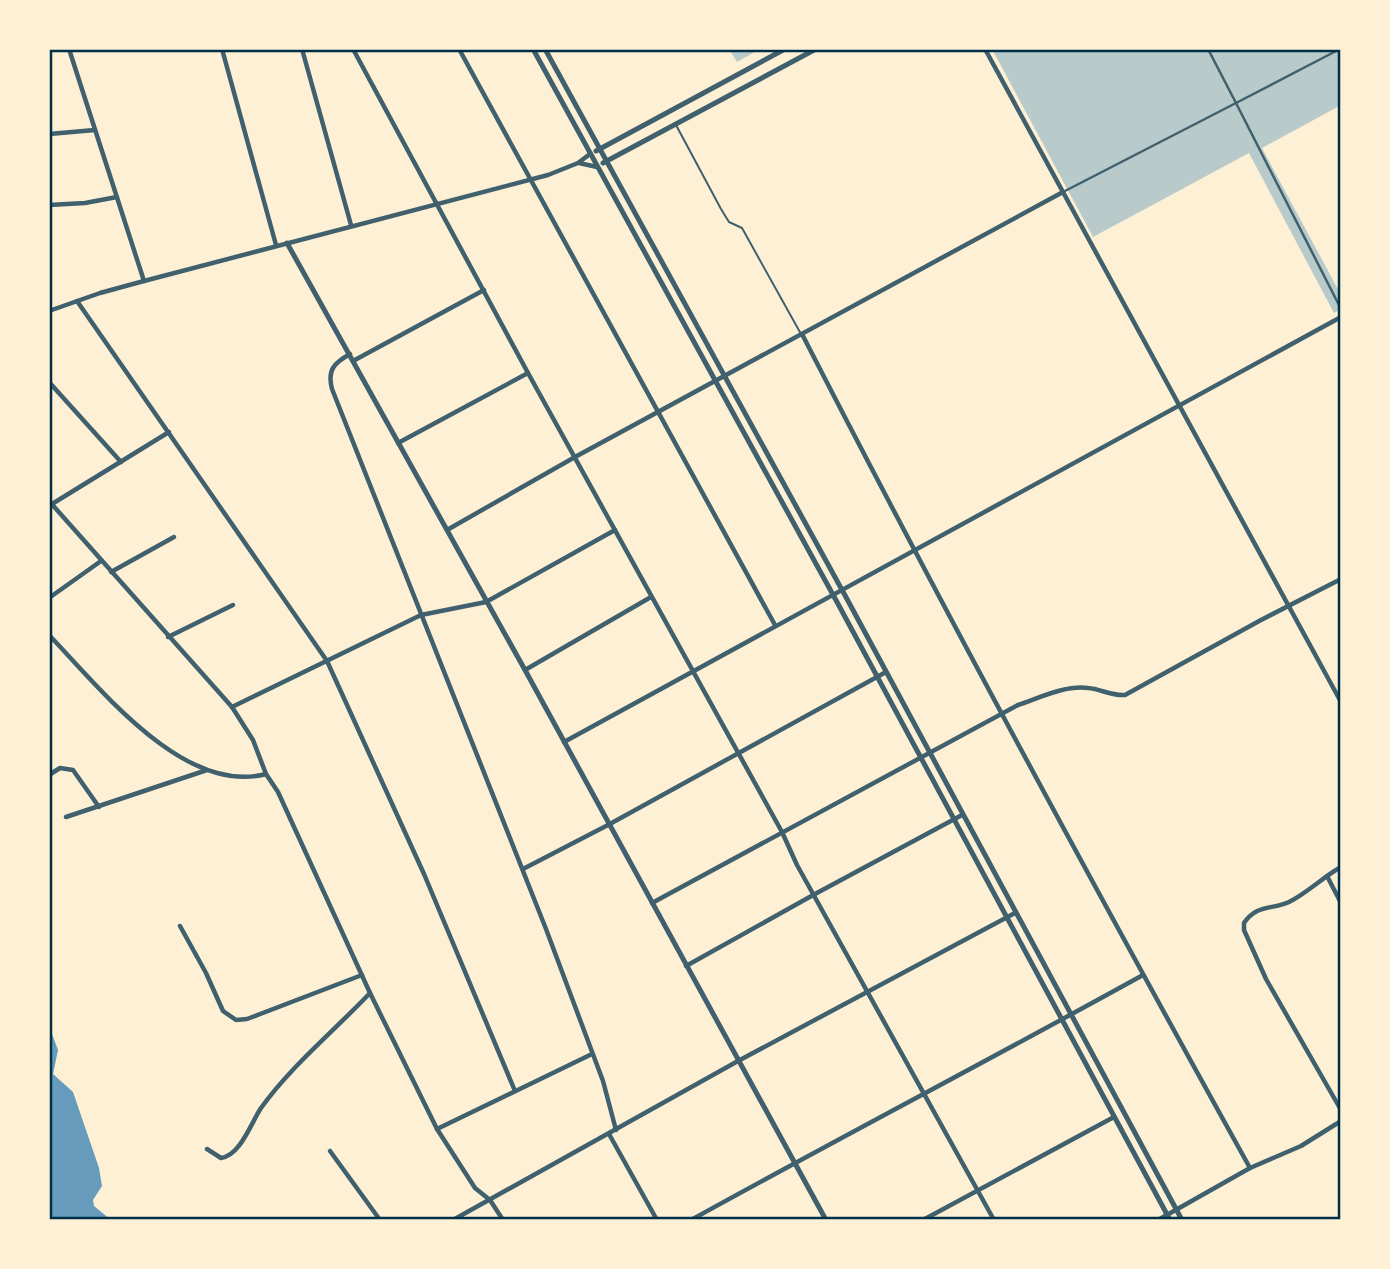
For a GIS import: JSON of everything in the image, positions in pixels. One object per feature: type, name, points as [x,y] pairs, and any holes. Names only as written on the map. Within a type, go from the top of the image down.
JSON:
[{"type":"street","points":[[69,49],[144,281]]},
{"type":"street","points":[[222,49],[276,245]]},
{"type":"street","points":[[302,49],[351,225]]},
{"type":"street","points":[[353,49],[528,373],[782,832],[789,850],[994,1220]]},
{"type":"street","points":[[459,49],[775,625]]},
{"type":"street","points":[[533,49],[1169,1217]]},
{"type":"street","points":[[545,49],[1182,1220]]},
{"type":"street","points":[[49,311],[144,281],[276,245],[530,180],[578,163],[599,149],[785,49]]},
{"type":"street","points":[[578,163],[597,167],[816,49]]},
{"type":"street","points":[[985,49],[1341,702]]},
{"type":"street","points":[[1208,49],[1341,309]]},
{"type":"street","points":[[447,530],[575,457],[1063,192],[1340,49]]},
{"type":"street","points":[[49,134],[95,130]]},
{"type":"street","points":[[49,205],[85,204],[117,197]]},
{"type":"street","points":[[287,243],[826,1220]]},
{"type":"street","points":[[484,290],[352,358],[335,363],[331,368],[330,382],[523,869],[603,1081],[616,1130]]},
{"type":"street","points":[[77,301],[327,661],[425,874],[515,1091]]},
{"type":"street","points":[[564,743],[1341,317]]},
{"type":"street","points":[[802,334],[1001,714],[1250,1168]]},
{"type":"street","points":[[398,443],[528,373]]},
{"type":"street","points":[[49,382],[121,462]]},
{"type":"street","points":[[169,432],[51,502],[232,708],[253,740],[266,774],[278,792],[370,993],[437,1129],[475,1188],[490,1200],[503,1220]]},
{"type":"street","points":[[232,708],[421,615],[486,602],[615,530]]},
{"type":"street","points":[[111,572],[174,537]]},
{"type":"street","points":[[49,598],[101,561]]},
{"type":"street","points":[[651,904],[1018,705],[1072,688],[1088,688],[1114,696],[1125,695],[1341,579]]},
{"type":"street","points":[[524,670],[651,597]]},
{"type":"street","points":[[168,636],[233,605]]},
{"type":"street","points":[[49,635],[96,685],[166,748],[207,770],[242,777],[266,774]]},
{"type":"street","points":[[523,869],[886,672]]},
{"type":"street","points":[[49,775],[60,768],[73,770],[99,807]]},
{"type":"street","points":[[66,817],[207,770]]},
{"type":"street","points":[[686,966],[962,815]]},
{"type":"street","points":[[1341,867],[1287,902],[1263,907],[1244,923],[1245,935],[1266,979],[1341,1110]]},
{"type":"street","points":[[1327,876],[1341,903]]},
{"type":"street","points":[[453,1220],[867,991],[1015,913]]},
{"type":"street","points":[[180,926],[223,1011],[236,1020],[362,975]]},
{"type":"street","points":[[691,1220],[1143,975]]},
{"type":"street","points":[[206,1149],[217,1156],[228,1156],[242,1140],[269,1097],[370,993]]},
{"type":"street","points":[[437,1129],[592,1054]]},
{"type":"street","points":[[923,1220],[1114,1117]]},
{"type":"street","points":[[1158,1220],[1169,1217],[1176,1210],[1250,1168],[1301,1146],[1341,1121]]},
{"type":"street","points":[[610,1134],[657,1220]]},
{"type":"street","points":[[330,1151],[380,1220]]},
{"type":"lane","points":[[675,124],[721,209],[729,222],[742,228],[802,334]]},
{"type":"shaded area","points":[[729,49],[760,49],[737,62]]},
{"type":"shaded area","points":[[992,49],[1341,49],[1341,105],[1262,148],[1341,295],[1341,309],[1334,313],[1249,153],[1093,237]]},
{"type":"water","points":[[49,1026],[58,1050],[53,1074],[73,1092],[99,1168],[102,1186],[93,1200],[94,1206],[111,1220],[49,1220]]}]
